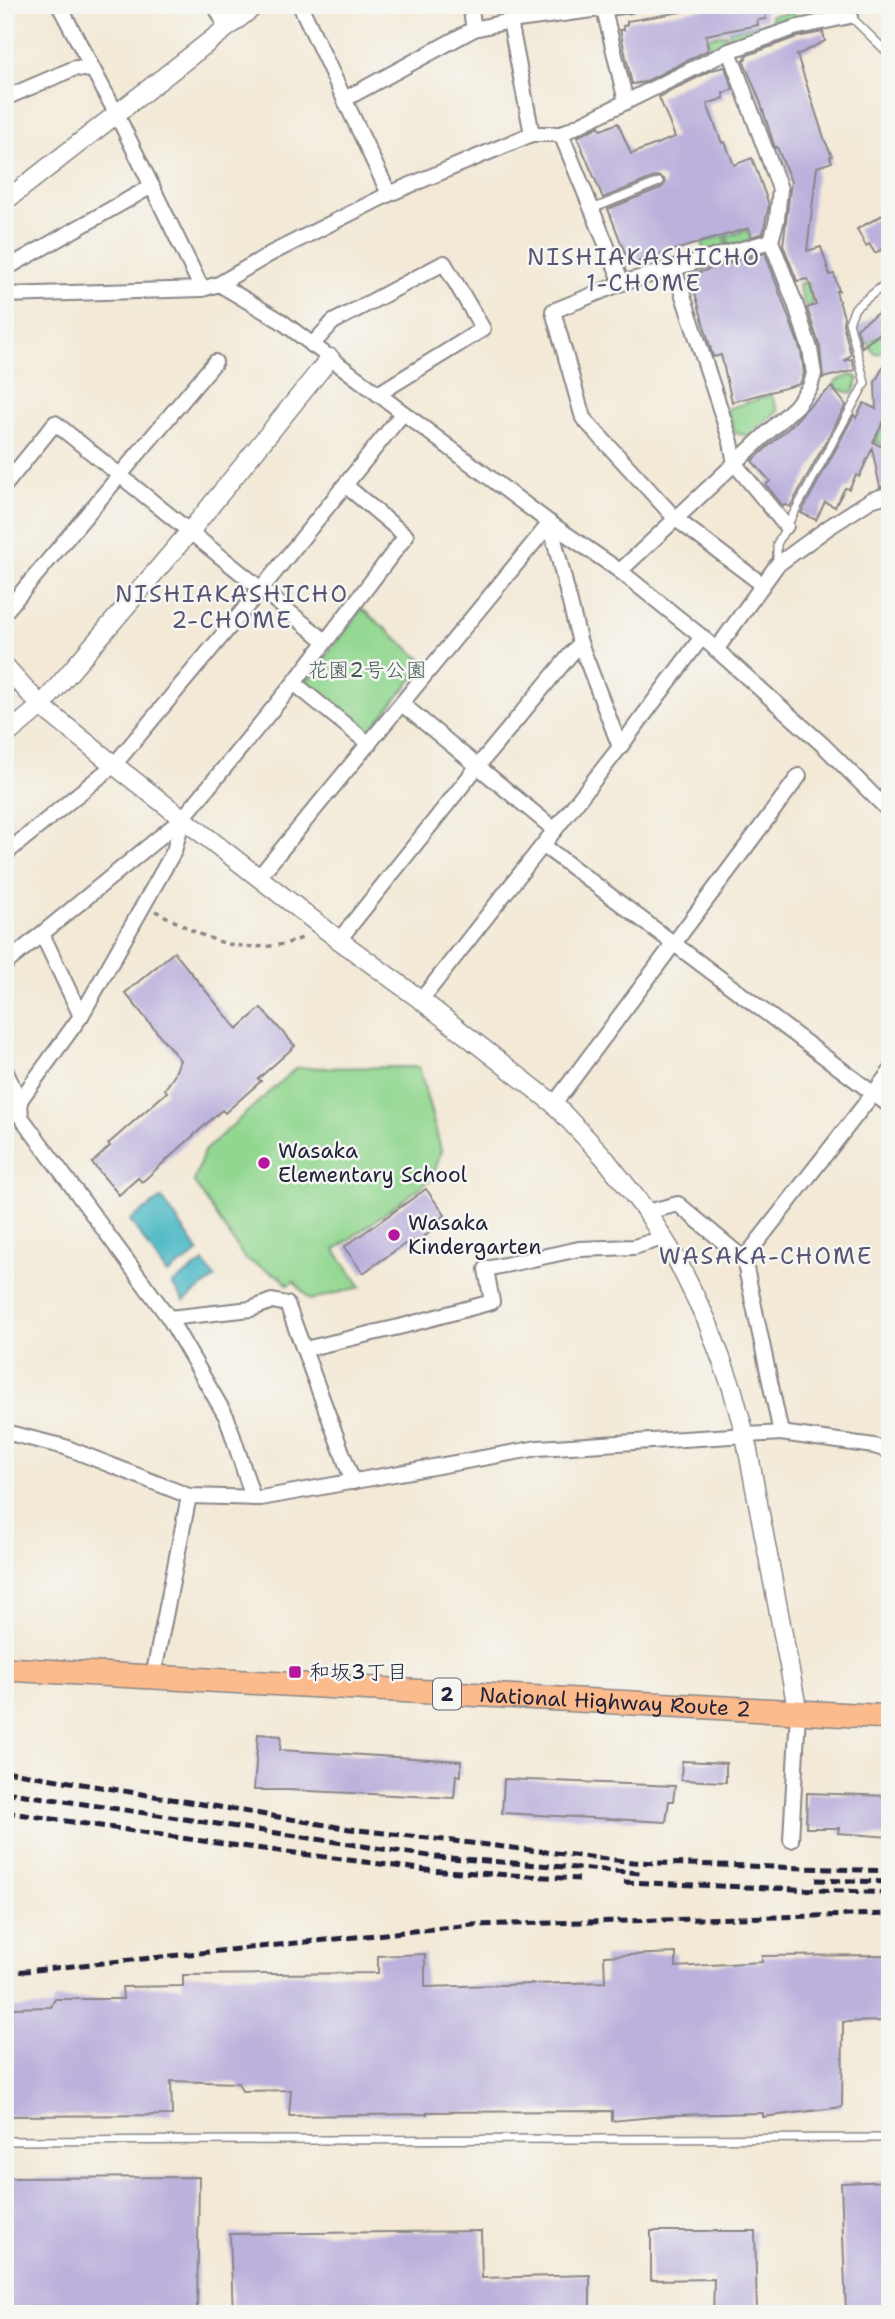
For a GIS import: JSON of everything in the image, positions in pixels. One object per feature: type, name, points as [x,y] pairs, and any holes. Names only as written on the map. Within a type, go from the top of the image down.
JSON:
[{"type":"highway","name":"National Highway Route 2","points":[[5,1669],[890,1717]]},
{"type":"street","points":[[59,5],[117,115],[202,289]]},
{"type":"street","points":[[215,5],[227,29]]},
{"type":"street","points":[[5,201],[256,5]]},
{"type":"street","points":[[300,5],[389,194]]},
{"type":"street","points":[[470,5],[474,29]]},
{"type":"street","points":[[345,99],[474,29],[510,21],[630,5]]},
{"type":"street","points":[[604,9],[626,102]]},
{"type":"street","points":[[152,186],[5,270],[8,295],[202,289],[219,284],[270,254],[389,194],[532,134],[561,134],[729,51],[847,10]]},
{"type":"street","points":[[510,21],[532,134]]},
{"type":"street","points":[[620,571],[796,406],[810,387],[814,374],[810,349],[796,303],[771,241],[777,219],[780,188],[729,51]]},
{"type":"street","points":[[5,98],[75,68],[92,70]]},
{"type":"street","points":[[561,134],[622,283]]},
{"type":"street","points":[[763,585],[676,519],[583,418],[553,311],[622,283],[771,241]]},
{"type":"street","points":[[313,345],[333,322],[444,263],[483,329],[378,394]]},
{"type":"street","points":[[674,268],[731,442],[735,464],[786,526]]},
{"type":"street","points":[[219,284],[281,321],[550,523],[620,571],[702,637],[823,744],[890,812]]},
{"type":"street","points":[[5,736],[41,706],[191,530],[330,358]]},
{"type":"street","points":[[5,612],[215,362]]},
{"type":"street","points":[[5,853],[114,765],[403,413]]},
{"type":"street","points":[[5,485],[55,423],[191,530],[324,640]]},
{"type":"street","points":[[5,964],[183,818],[294,682],[406,536],[345,485]]},
{"type":"street","points":[[716,650],[777,565],[839,520],[871,500],[890,494]]},
{"type":"street","points":[[550,523],[580,643],[621,747]]},
{"type":"street","points":[[258,878],[550,523]]},
{"type":"street","points":[[421,1000],[621,747],[702,637]]},
{"type":"street","points":[[339,940],[477,766],[580,643]]},
{"type":"street","points":[[5,666],[41,706],[114,765],[554,1104],[603,1156],[647,1212],[678,1262],[707,1321],[732,1388],[745,1435],[798,1713],[791,1840]]},
{"type":"street","points":[[294,682],[369,744]]},
{"type":"street","points":[[402,704],[555,830]]},
{"type":"street","points":[[554,1104],[799,776]]},
{"type":"street","points":[[5,1121],[81,1016],[174,851],[183,818]]},
{"type":"street","points":[[544,846],[890,1106]]},
{"type":"street","points":[[42,934],[81,1016]]},
{"type":"street","points":[[5,1070],[20,1102],[21,1117],[169,1318],[227,1418],[253,1498]]},
{"type":"street","points":[[744,1259],[890,1072]]},
{"type":"street","points":[[647,1212],[678,1204],[744,1259],[781,1433]]},
{"type":"street","points":[[305,1349],[492,1302],[486,1269],[579,1249],[634,1247],[663,1238]]},
{"type":"street","points":[[169,1318],[251,1309],[272,1301],[287,1304],[353,1482]]},
{"type":"street","points":[[5,1432],[65,1447],[188,1496],[261,1499],[537,1448],[781,1433],[874,1446],[890,1451]]},
{"type":"street","points":[[153,1677],[188,1496]]},
{"type":"lane","points":[[847,10],[890,55]]},
{"type":"lane","points":[[592,209],[659,182]]},
{"type":"lane","points":[[777,565],[777,544],[865,383],[849,322],[855,308],[890,280]]},
{"type":"lane","points":[[5,2141],[890,2138]]},
{"type":"path","points":[[144,906],[215,940],[255,947],[296,941],[310,934],[319,924]]},
{"type":"green space","points":[[794,12],[795,21],[772,26],[771,15]]},
{"type":"green space","points":[[767,23],[768,30],[731,44],[729,31]]},
{"type":"green space","points":[[726,34],[728,45],[710,53],[708,37]]},
{"type":"green space","points":[[748,230],[751,241],[729,246],[727,236]]},
{"type":"green space","points":[[724,236],[727,248],[705,253],[702,242]]},
{"type":"green space","points":[[807,282],[813,304],[805,307],[798,284]]},
{"type":"green space","points":[[890,328],[890,351],[875,354],[865,339],[870,335],[874,340]]},
{"type":"green space","points":[[851,375],[859,378],[853,393],[834,388],[836,381]]},
{"type":"green space","points":[[771,395],[778,411],[747,436],[735,433],[727,409]]},
{"type":"green space","points":[[888,416],[890,417],[890,448],[875,441]]},
{"type":"green space","name":"花園2号公園","points":[[362,609],[426,663],[368,733],[306,682]]},
{"type":"green space","points":[[419,1067],[441,1150],[433,1178],[335,1250],[361,1287],[310,1300],[294,1281],[288,1285],[281,1277],[245,1259],[194,1182],[204,1151],[296,1068]]},
{"type":"water","points":[[162,1198],[199,1252],[167,1274],[130,1220]]},
{"type":"water","points":[[204,1262],[215,1278],[184,1301],[172,1284]]},
{"type":"building","points":[[723,5],[764,5],[766,19],[757,20],[758,25],[706,35],[708,50],[645,82],[632,84],[620,30],[624,30],[623,26],[627,25],[627,21]]},
{"type":"building","points":[[823,32],[825,41],[797,55],[832,156],[832,162],[817,167],[807,251],[821,247],[830,275],[834,274],[851,355],[844,361],[852,359],[855,370],[823,378],[820,347],[807,308],[816,305],[808,279],[797,281],[783,245],[791,182],[777,147],[775,148],[743,60],[746,59],[745,56],[797,37]]},
{"type":"building","points":[[725,67],[733,89],[723,93],[724,98],[707,104],[734,165],[752,158],[769,205],[763,233],[751,237],[749,228],[644,259],[630,266],[608,209],[661,188],[665,184],[664,179],[657,176],[603,198],[577,137],[599,126],[601,130],[618,123],[631,154],[675,137],[659,97],[712,70]]},
{"type":"building","points":[[890,211],[890,245],[875,253],[869,244],[866,246],[857,229]]},
{"type":"building","points":[[765,253],[801,351],[804,373],[800,384],[732,402],[721,355],[713,357],[690,275]]},
{"type":"building","points":[[878,313],[888,327],[862,347],[857,328]]},
{"type":"building","points":[[890,354],[890,410],[873,442],[890,451],[890,485],[880,487],[872,449],[859,477],[856,475],[849,489],[845,488],[835,507],[825,502],[816,520],[801,513],[854,415],[856,418],[864,403],[876,409],[875,382]]},
{"type":"building","points":[[832,387],[846,405],[790,507],[783,506],[766,485],[770,481],[752,461]]},
{"type":"building","points":[[174,952],[237,1029],[261,1008],[295,1046],[225,1113],[222,1110],[142,1182],[138,1178],[119,1195],[92,1163],[110,1146],[108,1144],[167,1092],[165,1089],[180,1060],[125,993]]},
{"type":"building","points":[[426,1189],[445,1215],[429,1226],[432,1231],[412,1245],[409,1241],[363,1273],[344,1247]]},
{"type":"building","points":[[258,1734],[281,1736],[280,1750],[461,1761],[461,1776],[456,1775],[454,1798],[254,1790]]},
{"type":"building","points":[[682,1761],[726,1763],[726,1782],[681,1780]]},
{"type":"building","points":[[504,1779],[675,1786],[673,1801],[669,1801],[666,1822],[502,1813]]},
{"type":"building","points":[[807,1793],[890,1796],[890,1837],[838,1833],[839,1828],[806,1828]]},
{"type":"building","points":[[676,1953],[676,1967],[762,1962],[762,1956],[890,1955],[890,2021],[843,2022],[842,2107],[763,2117],[763,2113],[673,2115],[612,2121],[612,2111],[289,2116],[291,2090],[242,2091],[238,2083],[171,2081],[172,2115],[5,2116],[5,2015],[8,2015],[9,2008],[51,2007],[55,1999],[123,1999],[122,1987],[183,1986],[183,1975],[378,1973],[378,1956],[425,1954],[425,1987],[605,1982],[604,1956]]},
{"type":"building","points":[[199,2177],[197,2314],[5,2314],[7,2178]]},
{"type":"building","points":[[890,2181],[890,2314],[846,2314],[841,2183]]},
{"type":"building","points":[[481,2231],[482,2278],[590,2275],[590,2314],[233,2314],[230,2234]]},
{"type":"building","points":[[651,2231],[755,2231],[757,2314],[713,2314],[714,2279],[651,2280]]},
{"type":"railway","points":[[5,1771],[350,1829],[633,1862],[890,1871]]},
{"type":"railway","points":[[5,1792],[436,1857],[641,1873]]},
{"type":"railway","points":[[5,1812],[427,1870],[579,1879]]},
{"type":"railway","points":[[816,1880],[890,1882]]},
{"type":"railway","points":[[624,1882],[890,1893]]},
{"type":"railway","points":[[5,1973],[472,1925],[890,1914]]},
{"type":"place","name":"Wasaka Elementary School","points":[[264,1163]]},
{"type":"place","name":"Wasaka Kindergarten","points":[[394,1235]]},
{"type":"place","name":"和坂3丁目","points":[[295,1672]]},
{"type":"district","name":"NISHIAKASHICHO 1-CHOME","points":[[644,270]]},
{"type":"district","name":"NISHIAKASHICHO 2-CHOME","points":[[232,607]]},
{"type":"district","name":"WASAKA-CHOME","points":[[766,1256]]}]
